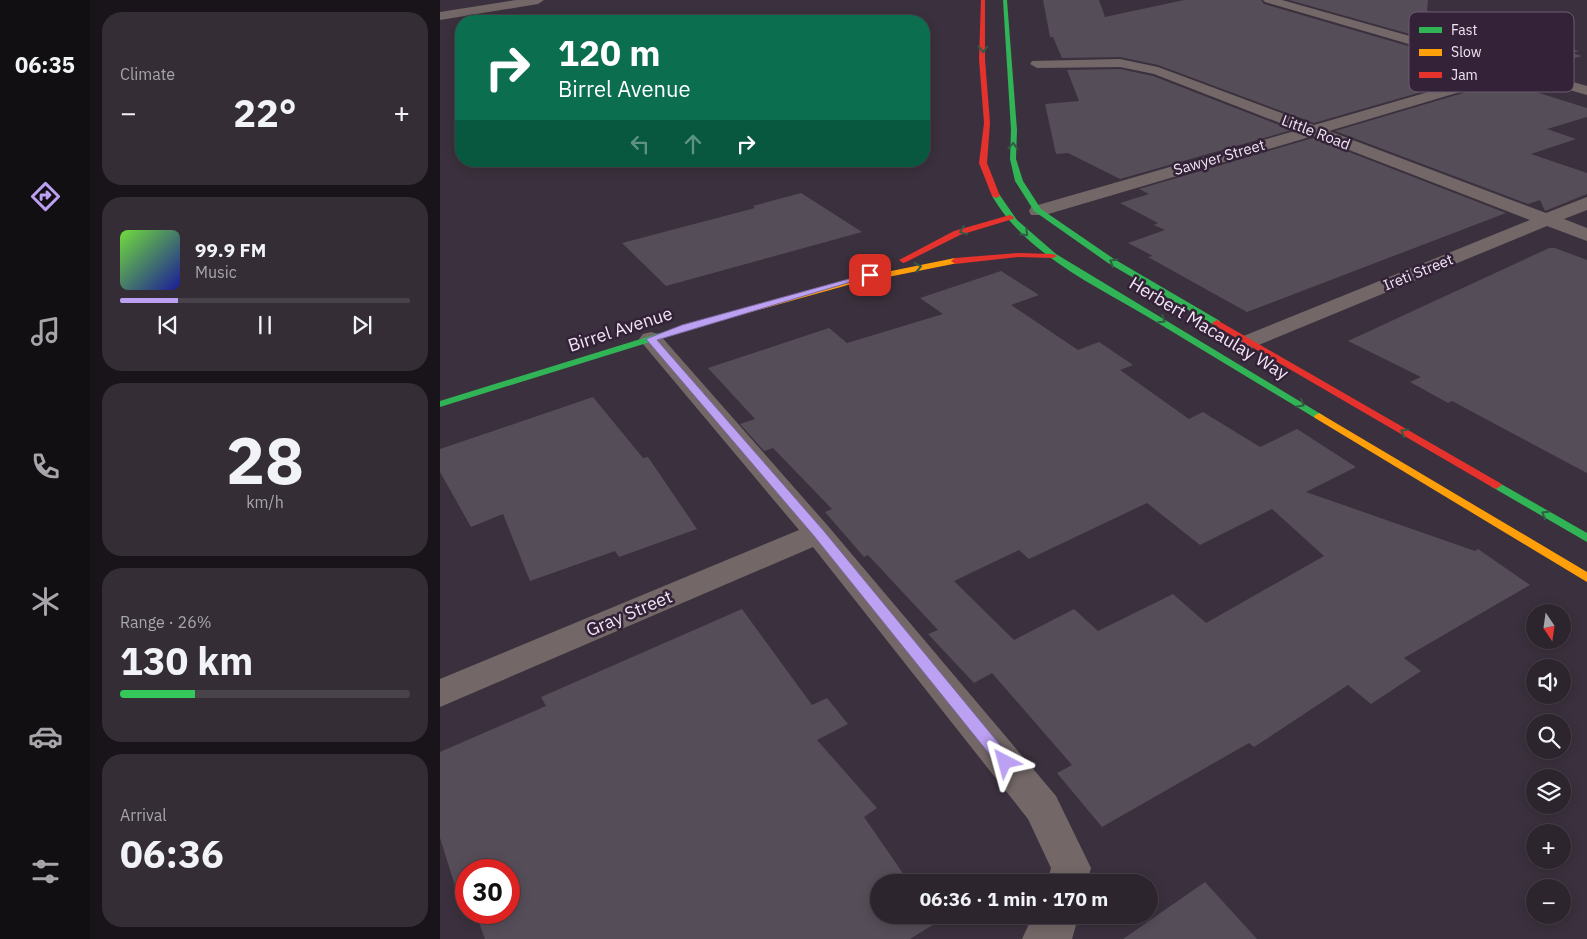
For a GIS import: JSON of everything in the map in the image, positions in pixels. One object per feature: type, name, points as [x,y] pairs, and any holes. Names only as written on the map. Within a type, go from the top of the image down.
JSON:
[{"type":"main road","name":"Herbert Macaulay Way","points":[[983,0],[982,59],[987,123],[983,162],[989,183],[1004,212],[1033,241],[1053,256],[1587,578]]},
{"type":"main road","name":"Herbert Macaulay Way","points":[[1005,0],[1014,121],[1013,159],[1019,181],[1038,211],[1111,261],[1587,538]]},
{"type":"main road","points":[[870,275],[957,233],[1010,217]]},
{"type":"main road","points":[[870,275],[978,256],[1021,254],[1053,256]]},
{"type":"main road","name":"Birrel Avenue","points":[[440,404],[685,327],[870,275]]},
{"type":"street","points":[[440,16],[538,0]]},
{"type":"street","points":[[1269,0],[1409,40]]},
{"type":"street","name":"Little Road","points":[[1037,64],[1120,63],[1139,65],[1175,77],[1587,235]]},
{"type":"street","points":[[1574,87],[1587,91]]},
{"type":"street","name":"Sawyer Street","points":[[1038,211],[1443,92]]},
{"type":"street","name":"Ireti Street","points":[[1249,342],[1587,202]]},
{"type":"street","points":[[651,339],[818,533],[1042,808],[1071,868],[1069,874]]},
{"type":"street","name":"Gray Street","points":[[440,694],[818,533]]},
{"type":"street","points":[[1044,939],[1054,930],[1056,924]]},
{"type":"building","points":[[1043,0],[1099,0],[1105,17],[1184,0],[1261,0],[1264,4],[1409,46],[1409,92],[1421,92],[1314,123],[1158,65],[1120,57],[1062,58],[1053,37],[1050,37]]},
{"type":"building","points":[[1289,0],[1428,0],[1427,11],[1431,12],[1409,12],[1409,34]]},
{"type":"building","points":[[1574,54],[1582,56],[1574,58]]},
{"type":"building","points":[[1120,69],[1153,76],[1292,130],[1120,179],[1068,153],[1056,154],[1045,104],[1079,101],[1067,70]]},
{"type":"building","points":[[1466,92],[1536,92],[1587,108],[1587,117],[1547,129],[1576,139],[1531,154],[1587,173],[1587,194],[1545,211],[1540,200],[1528,204],[1335,131]]},
{"type":"building","points":[[1313,138],[1506,213],[1247,312],[1148,257],[1153,256],[1128,243],[1165,230],[1154,225],[1158,223],[1120,203],[1149,194],[1139,189]]},
{"type":"building","points":[[801,193],[862,232],[666,286],[622,243],[755,208],[753,206]]},
{"type":"building","points":[[1549,248],[1555,248],[1587,260],[1587,473],[1452,401],[1448,403],[1410,382],[1421,377],[1348,341]]},
{"type":"building","points":[[1001,271],[1039,295],[1011,305],[1078,350],[1099,342],[1133,365],[1120,370],[1189,419],[1203,412],[1260,447],[1297,429],[1356,467],[1306,492],[1475,551],[1478,549],[1530,585],[1404,658],[1421,671],[1371,704],[1348,685],[1254,747],[1249,743],[1102,827],[1057,773],[1072,765],[992,673],[974,683],[928,634],[938,630],[868,555],[864,557],[825,512],[832,509],[773,448],[764,451],[740,424],[755,419],[708,368],[829,328],[847,343],[943,314],[920,298]],"holes":[[[1147,503],[1200,545],[1272,509],[1324,556],[1206,623],[1173,594],[1098,631],[1074,609],[1014,640],[954,581],[1019,550],[1029,559]]]},
{"type":"building","points":[[593,397],[643,458],[648,457],[697,529],[619,557],[615,551],[530,581],[503,514],[471,527],[440,472],[440,449]]},
{"type":"building","points":[[742,609],[812,705],[827,698],[848,724],[817,740],[877,808],[864,817],[903,874],[870,874],[870,924],[934,924],[910,939],[485,939],[479,924],[520,924],[520,859],[455,859],[455,886],[440,838],[440,752],[546,706],[541,697]]},
{"type":"building","points":[[1205,882],[1257,939],[1123,939],[1145,924],[1158,924],[1158,915]]},
{"type":"traffic: fast","points":[[1005,0],[1014,130],[1013,159],[1019,181],[1038,211],[1111,261],[1217,323]]},
{"type":"traffic: fast","points":[[996,196],[1007,214],[1053,256],[1319,416]]},
{"type":"traffic: fast","points":[[440,404],[715,319]]},
{"type":"traffic: fast","points":[[1496,485],[1587,538]]},
{"type":"traffic: slow","points":[[715,319],[847,283],[955,261]]},
{"type":"traffic: slow","points":[[1319,416],[1587,578]]},
{"type":"traffic: jam","points":[[983,0],[982,59],[987,123],[983,163],[996,196]]},
{"type":"traffic: jam","points":[[903,260],[957,233],[1010,217]]},
{"type":"traffic: jam","points":[[955,261],[1018,255],[1053,256]]},
{"type":"traffic: jam","points":[[1217,323],[1496,485]]},
{"type":"route","points":[[870,275],[685,327],[651,339],[818,533],[1005,762]]}]
